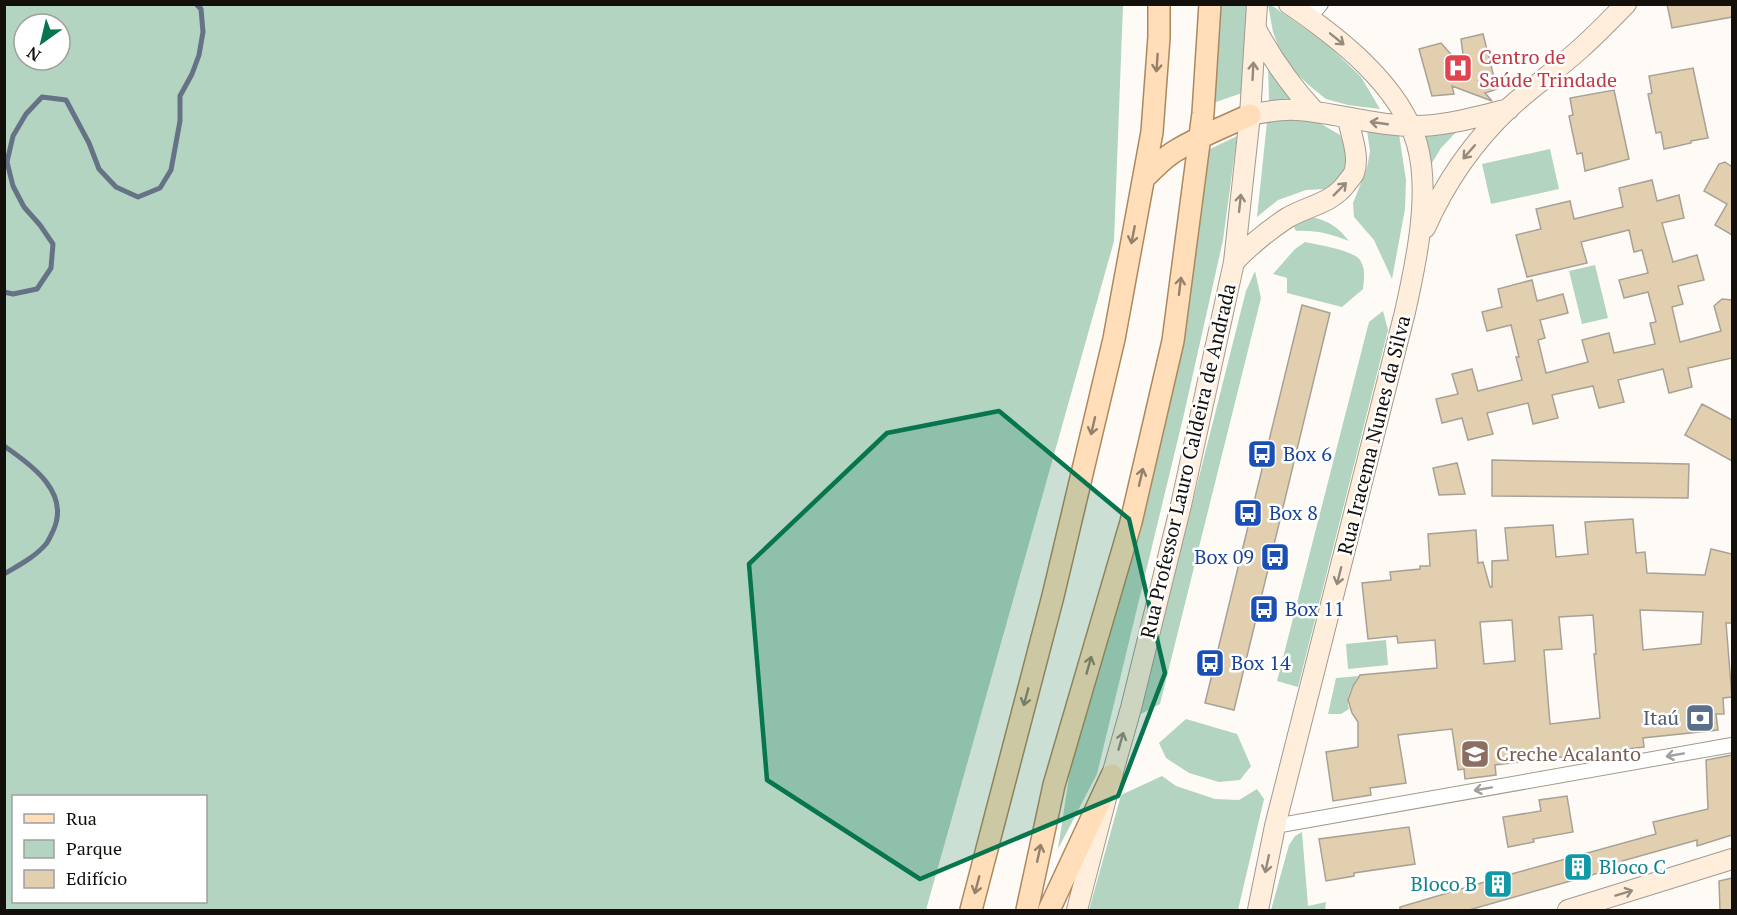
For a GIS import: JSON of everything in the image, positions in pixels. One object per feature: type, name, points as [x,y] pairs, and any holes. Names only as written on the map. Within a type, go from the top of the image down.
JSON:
[{"type":"main road","points":[[971,910],[1053,596],[1108,361],[1152,132],[1159,37],[1159,4]]},
{"type":"main road","points":[[1026,910],[1054,786],[1131,522],[1173,341],[1200,137],[1210,4]]},
{"type":"main road","points":[[1144,178],[1176,150],[1250,115]]},
{"type":"main road","points":[[1049,910],[1112,775]]},
{"type":"street","name":"Rua Professor Lauro Caldeira de Andrada","points":[[1077,910],[1131,708],[1181,505],[1234,262],[1250,115],[1257,4]]},
{"type":"street","name":"Rua Iracema Nunes da Silva","points":[[1258,910],[1275,826],[1406,312],[1419,241],[1421,209],[1421,174],[1417,144],[1401,108],[1369,68],[1341,42],[1315,11],[1289,4]]},
{"type":"street","points":[[1419,241],[1436,202],[1465,156],[1509,109],[1581,49],[1626,4]]},
{"type":"street","points":[[1255,27],[1269,54],[1287,80],[1315,111]]},
{"type":"street","points":[[1250,115],[1272,111],[1315,111],[1410,126],[1433,126],[1509,109]]},
{"type":"street","points":[[1234,262],[1256,239],[1290,216],[1322,204],[1343,188],[1354,174],[1356,158],[1348,118]]},
{"type":"street","points":[[1275,826],[1732,745]]},
{"type":"street","points":[[1568,910],[1732,859]]},
{"type":"highlighted area","points":[[999,411],[1129,519],[1165,673],[1118,796],[920,879],[767,780],[749,564],[887,433]]},
{"type":"green space","points":[[5,4],[1123,5],[1114,241],[926,910],[5,910]]},
{"type":"green space","points":[[1219,5],[1248,5],[1242,93],[1213,103]]},
{"type":"green space","points":[[1268,5],[1327,44],[1361,77],[1380,109],[1348,105],[1326,99],[1284,62],[1273,32]]},
{"type":"green space","points":[[1268,65],[1291,99],[1269,101]]},
{"type":"green space","points":[[1294,118],[1318,122],[1340,135],[1348,164],[1336,182],[1325,189],[1306,190],[1278,200],[1257,217],[1267,122]]},
{"type":"green space","points":[[1458,130],[1441,148],[1429,168],[1424,136]]},
{"type":"green space","points":[[1367,131],[1399,134],[1406,180],[1405,209],[1392,279],[1374,240],[1354,217],[1353,203],[1367,168],[1370,151]]},
{"type":"green space","points":[[1237,136],[1223,240],[1184,414],[1097,774],[1058,849],[1075,737],[1208,150]]},
{"type":"green space","points":[[1550,149],[1559,189],[1491,204],[1482,164]]},
{"type":"green space","points":[[1313,217],[1333,226],[1349,241],[1323,233],[1296,231],[1294,227],[1296,222]]},
{"type":"green space","points":[[1305,242],[1350,253],[1362,263],[1363,289],[1342,307],[1287,293],[1287,278],[1273,274],[1295,249]]},
{"type":"green space","points":[[1595,265],[1608,318],[1582,324],[1569,271]]},
{"type":"green space","points":[[1255,271],[1261,298],[1160,704],[1139,715],[1246,291]]},
{"type":"green space","points":[[1383,311],[1388,330],[1298,687],[1277,681],[1369,322]]},
{"type":"green space","points":[[1386,640],[1388,665],[1348,669],[1346,644]]},
{"type":"green space","points":[[1358,676],[1351,688],[1349,709],[1341,714],[1328,714],[1336,678]]},
{"type":"green space","points":[[1186,719],[1237,734],[1251,766],[1240,780],[1219,782],[1189,773],[1166,758],[1159,743]]},
{"type":"green space","points":[[1162,776],[1176,786],[1215,799],[1239,800],[1257,789],[1264,799],[1238,910],[1089,910],[1121,795]]},
{"type":"green space","points":[[1302,832],[1308,906],[1326,902],[1325,910],[1271,910],[1289,845],[1295,836]]},
{"type":"building","points":[[1667,4],[1732,4],[1732,17],[1672,28]]},
{"type":"building","name":"Centro de Saúde Trindade","points":[[1483,34],[1497,89],[1485,93],[1492,101],[1452,86],[1454,94],[1432,96],[1419,49],[1441,43],[1465,70],[1461,39]]},
{"type":"building","points":[[1693,68],[1708,138],[1664,149],[1661,132],[1656,133],[1648,94],[1652,93],[1649,76]]},
{"type":"building","points":[[1614,90],[1629,159],[1585,171],[1582,153],[1577,154],[1569,116],[1573,115],[1570,98]]},
{"type":"building","points":[[1725,162],[1732,167],[1732,235],[1715,225],[1727,204],[1704,191],[1719,164]]},
{"type":"building","points":[[1652,180],[1657,201],[1679,195],[1684,218],[1662,223],[1673,262],[1697,255],[1704,280],[1678,286],[1683,304],[1672,307],[1680,342],[1721,331],[1714,306],[1722,299],[1732,300],[1732,358],[1688,368],[1692,387],[1669,393],[1663,369],[1618,380],[1624,402],[1599,408],[1593,386],[1552,395],[1558,418],[1533,424],[1528,403],[1487,413],[1493,434],[1468,440],[1462,418],[1442,423],[1436,399],[1458,394],[1452,374],[1472,369],[1478,391],[1522,380],[1511,325],[1487,331],[1482,312],[1502,307],[1498,289],[1532,280],[1537,301],[1563,294],[1568,313],[1540,320],[1545,338],[1538,340],[1546,373],[1588,362],[1582,340],[1609,333],[1614,353],[1655,344],[1650,323],[1656,322],[1648,292],[1624,298],[1619,280],[1648,273],[1642,250],[1634,252],[1629,230],[1581,242],[1587,263],[1527,277],[1516,235],[1541,229],[1536,209],[1570,201],[1574,219],[1623,207],[1619,188]]},
{"type":"building","points":[[1302,305],[1330,313],[1234,710],[1205,703]]},
{"type":"building","points":[[1702,404],[1732,420],[1732,461],[1685,435]]},
{"type":"building","points":[[1492,460],[1689,464],[1688,498],[1492,496]]},
{"type":"building","points":[[1457,463],[1465,494],[1439,495],[1433,468]]},
{"type":"building","points":[[1633,519],[1636,553],[1645,552],[1647,573],[1705,575],[1711,549],[1732,554],[1732,623],[1726,623],[1732,697],[1723,698],[1724,714],[1716,714],[1718,730],[1643,738],[1644,747],[1495,765],[1496,775],[1465,779],[1464,769],[1458,770],[1452,729],[1398,735],[1406,783],[1370,788],[1371,795],[1333,801],[1326,752],[1358,747],[1358,722],[1348,700],[1360,675],[1437,668],[1435,640],[1398,643],[1397,636],[1368,639],[1362,583],[1391,580],[1390,572],[1430,566],[1428,534],[1476,530],[1478,563],[1483,562],[1490,587],[1492,587],[1492,561],[1508,560],[1505,528],[1553,525],[1556,557],[1588,554],[1585,522]],"holes":[[[1640,610],[1703,612],[1701,644],[1643,650]],[[1593,615],[1600,718],[1550,724],[1544,650],[1562,649],[1559,617]],[[1512,620],[1515,661],[1484,664],[1480,622]]]},
{"type":"building","points":[[1732,755],[1732,835],[1697,846],[1697,840],[1622,861],[1623,866],[1469,910],[1400,910],[1400,907],[1656,834],[1653,822],[1708,809],[1706,760]]},
{"type":"building","points":[[1567,796],[1573,832],[1533,839],[1534,842],[1508,847],[1503,817],[1541,811],[1539,800]]},
{"type":"building","points":[[1409,827],[1415,864],[1354,873],[1354,876],[1326,881],[1319,839]]},
{"type":"building","points":[[1732,878],[1732,910],[1720,910],[1719,881]]},
{"type":"waterway","points":[[4,292],[13,294],[37,289],[51,268],[53,244],[24,207],[13,186],[7,162],[13,136],[26,114],[42,97],[66,100],[89,143],[99,169],[116,187],[138,197],[160,188],[171,170],[180,121],[180,96],[199,55],[203,32],[201,9],[196,4]]},
{"type":"waterway","points":[[4,446],[37,471],[53,492],[57,504],[57,517],[46,544],[4,574]]},
{"type":"place","name":"Centro de Saúde Trindade","points":[[1458,68]]},
{"type":"place","name":"Box 6","points":[[1262,454]]},
{"type":"place","name":"Box 8","points":[[1248,513]]},
{"type":"place","name":"Box 09","points":[[1275,557]]},
{"type":"place","name":"Box 11","points":[[1264,609]]},
{"type":"place","name":"Box 14","points":[[1210,663]]},
{"type":"place","name":"Itaú","points":[[1700,718]]},
{"type":"place","name":"Creche Acalanto","points":[[1475,754]]},
{"type":"place","name":"Bloco C","points":[[1578,867]]},
{"type":"place","name":"Bloco B","points":[[1498,884]]}]
